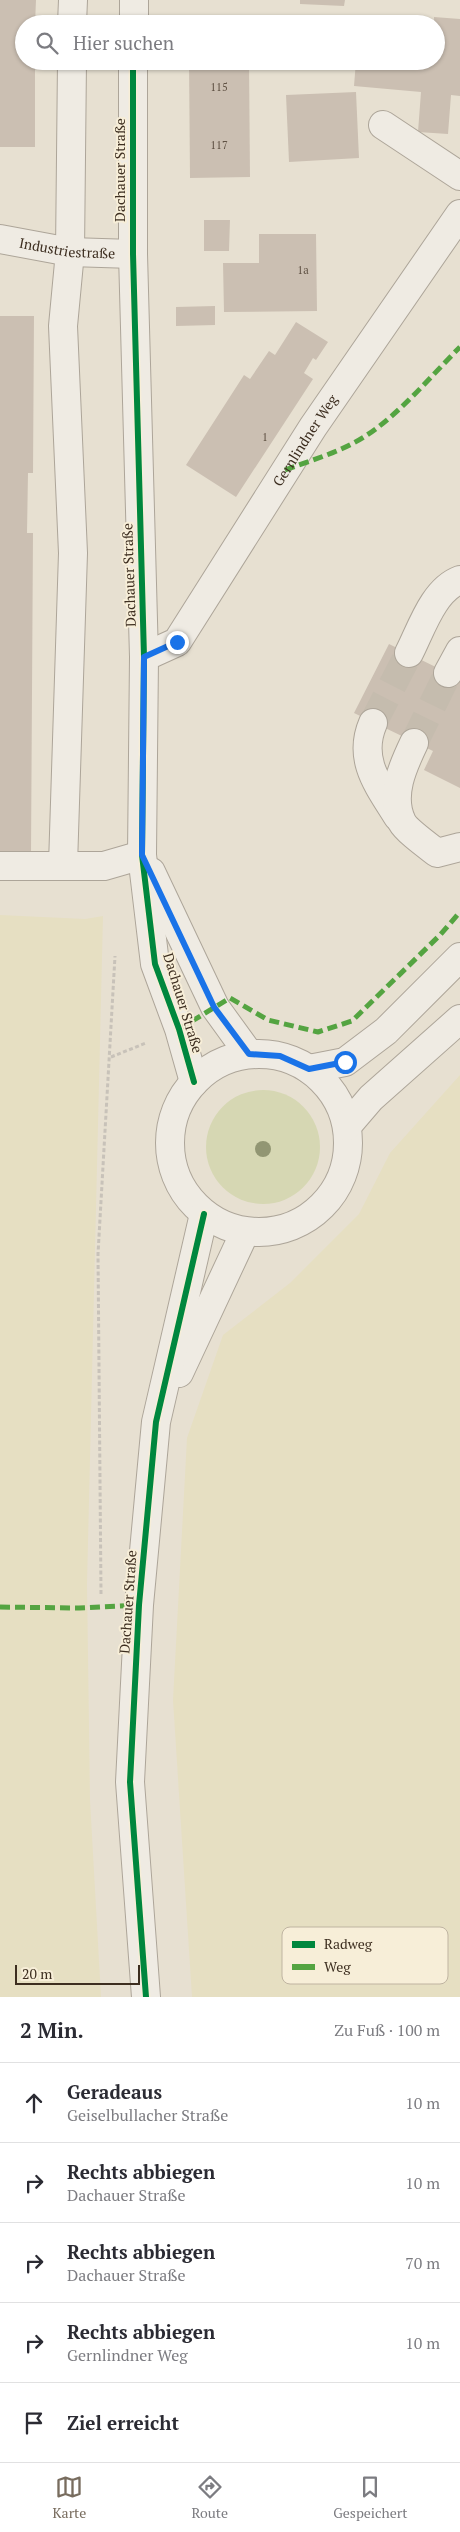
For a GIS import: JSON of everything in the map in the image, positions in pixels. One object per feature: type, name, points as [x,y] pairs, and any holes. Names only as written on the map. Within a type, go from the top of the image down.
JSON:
[{"type":"street","points":[[72,0],[72,15]]},
{"type":"street","points":[[134,0],[134,15]]},
{"type":"street","points":[[63,866],[72,553],[63,326],[70,252],[72,70]]},
{"type":"street","name":"Dachauer Straße","points":[[133,70],[133,254],[144,657],[142,855],[155,964],[179,1029],[194,1082]]},
{"type":"street","points":[[383,125],[460,176]]},
{"type":"street","name":"Gernlindner Weg","points":[[144,657],[177,642],[308,434],[460,214]]},
{"type":"street","name":"Industriestraße","points":[[0,239],[70,252],[133,254]]},
{"type":"street","points":[[409,653],[440,595],[460,580]]},
{"type":"street","points":[[373,723],[368,735],[366,752],[370,767],[402,822],[448,850],[460,866]]},
{"type":"street","points":[[402,822],[397,798],[401,770],[414,743]]},
{"type":"street","points":[[0,866],[104,866],[142,855]]},
{"type":"street","name":"Dachauer Straße","points":[[142,855],[214,1007],[249,1054]]},
{"type":"street","points":[[309,1069],[345,1062],[386,1031],[460,957]]},
{"type":"street","points":[[347,1126],[371,1098],[460,1019]]},
{"type":"street","name":"Dachauer Straße","points":[[249,1054],[280,1056],[309,1069],[326,1084],[340,1104],[347,1126],[347,1155],[339,1182],[323,1205],[301,1222],[274,1232],[245,1232],[224,1226],[204,1214],[184,1192],[172,1165],[169,1135],[177,1107],[194,1082],[210,1068],[229,1059],[249,1054]]},
{"type":"street","name":"Dachauer Straße","points":[[146,1997],[130,1782],[139,1605],[156,1422],[204,1214]]},
{"type":"street","name":"Dachauer Straße","points":[[156,1422],[245,1232]]},
{"type":"path","points":[[102,1598],[98,1254],[116,950]]},
{"type":"shaded area","points":[[0,915],[85,919],[103,916],[87,1584],[90,1800],[101,1997],[0,1997]]},
{"type":"shaded area","points":[[460,1075],[460,1997],[192,1997],[173,1700],[187,1438],[223,1335],[290,1283],[359,1214],[390,1153]]},
{"type":"green space","points":[[263,1090],[285,1095],[303,1107],[315,1125],[320,1147],[315,1169],[303,1187],[285,1199],[263,1204],[241,1199],[223,1187],[211,1169],[206,1147],[211,1125],[223,1107],[241,1095]]},
{"type":"building","points":[[0,0],[36,0],[35,15],[15,15],[15,70],[35,70],[35,147],[0,147]]},
{"type":"building","points":[[300,0],[345,0],[344,6],[300,4]]},
{"type":"building","points":[[445,18],[460,19],[460,96],[451,95],[448,134],[418,132],[421,92],[354,86],[355,70],[445,70]]},
{"type":"building","points":[[189,70],[249,70],[250,177],[190,178]]},
{"type":"building","points":[[356,92],[359,158],[289,162],[286,95]]},
{"type":"building","points":[[204,220],[230,220],[229,251],[204,251]]},
{"type":"building","points":[[259,234],[316,234],[317,311],[224,312],[223,263],[259,263]]},
{"type":"building","points":[[215,306],[215,325],[176,326],[176,307]]},
{"type":"building","points":[[0,316],[34,316],[33,473],[28,473],[27,533],[33,533],[31,854],[0,854]]},
{"type":"building","points":[[296,322],[328,342],[316,360],[313,358],[304,373],[313,379],[236,497],[186,465],[244,375],[250,379],[269,351],[275,355]]},
{"type":"building","points":[[389,644],[460,679],[460,788],[424,770],[433,751],[354,713]]},
{"type":"tunnel","points":[[373,723],[409,653]]},
{"type":"tunnel","points":[[414,743],[448,673]]},
{"type":"marked path","points":[[285,470],[345,447],[377,428],[414,395],[460,347]]},
{"type":"marked path","points":[[179,1029],[230,998],[268,1020],[318,1032],[352,1021],[440,935],[460,912]]},
{"type":"marked path","points":[[0,1607],[79,1608],[139,1605]]},
{"type":"cycle path","points":[[133,70],[133,254],[144,657],[142,855],[155,964],[179,1029],[194,1082]]},
{"type":"cycle path","points":[[146,1997],[130,1782],[139,1605],[156,1422],[204,1214]]},
{"type":"route","points":[[177,642],[144,657],[142,855],[173,915],[214,1007],[249,1054],[280,1056],[309,1069],[345,1062]]}]
